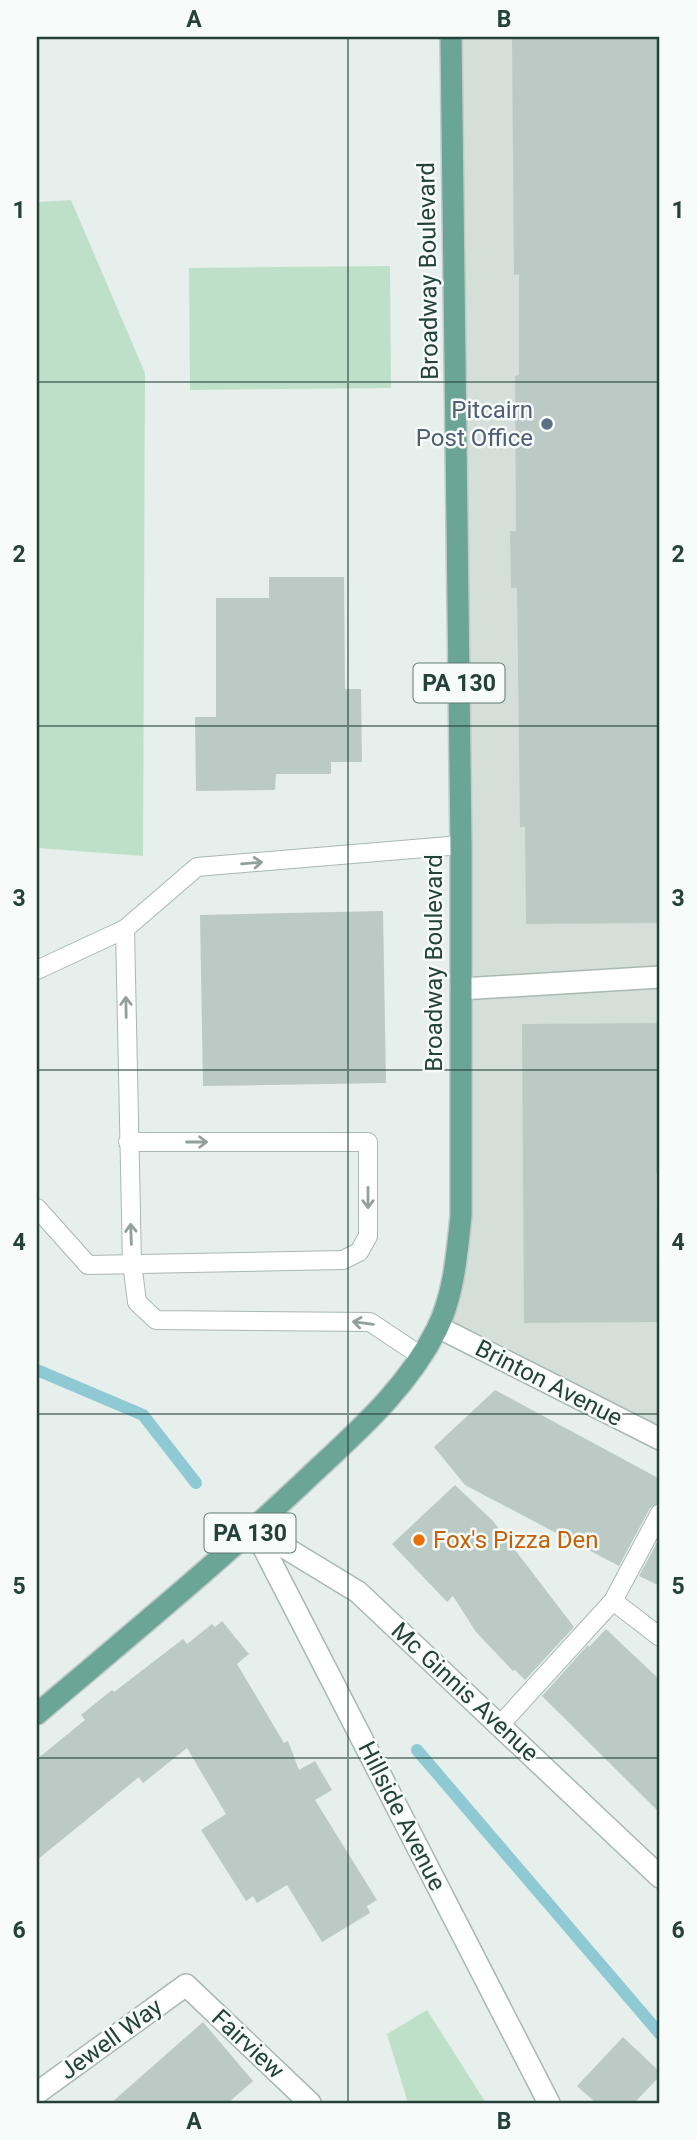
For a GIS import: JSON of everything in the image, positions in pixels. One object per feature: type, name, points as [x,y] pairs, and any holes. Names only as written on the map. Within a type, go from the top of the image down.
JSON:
[{"type":"main road","name":"Broadway Boulevard","points":[[37,1714],[254,1529],[382,1408],[421,1356],[438,1327],[455,1270],[461,1216],[461,845],[451,37]]},
{"type":"street","points":[[461,989],[660,977]]},
{"type":"street","name":"Brinton Avenue","points":[[438,1327],[660,1439]]},
{"type":"street","name":"Mc Ginnis Avenue","points":[[254,1529],[358,1592],[660,1877]]},
{"type":"street","name":"Hillside Avenue","points":[[254,1529],[549,2103]]},
{"type":"street","name":"Jewell Way","points":[[37,2094],[186,1986]]},
{"type":"street","name":"Fairview","points":[[186,1986],[310,2103]]},
{"type":"lane","points":[[37,970],[125,929],[197,867],[461,845]]},
{"type":"lane","points":[[125,929],[132,1263],[138,1302],[156,1320],[370,1322],[421,1356]]},
{"type":"lane","points":[[37,1208],[88,1265],[343,1260],[359,1252],[368,1236],[368,1142],[128,1142]]},
{"type":"lane","points":[[500,1725],[613,1601],[660,1513]]},
{"type":"lane","points":[[613,1601],[660,1637]]},
{"type":"shaded area","points":[[451,37],[660,37],[660,1439],[438,1327],[455,1270]]},
{"type":"green space","points":[[71,200],[145,373],[143,856],[37,848],[37,202]]},
{"type":"green space","points":[[390,266],[391,388],[190,390],[189,268]]},
{"type":"green space","points":[[427,2010],[486,2103],[408,2103],[387,2034]]},
{"type":"building","points":[[512,37],[660,37],[660,923],[526,924],[525,827],[520,827],[517,588],[511,588],[510,531],[516,531],[515,376],[519,375],[519,274],[514,275]]},
{"type":"building","points":[[269,577],[344,577],[345,689],[361,689],[362,762],[331,762],[331,774],[276,774],[275,790],[196,791],[195,717],[216,717],[216,598],[269,598]]},
{"type":"building","points":[[383,911],[386,1083],[203,1086],[200,915]]},
{"type":"building","points":[[660,1023],[660,1173],[656,1173],[660,1322],[524,1323],[522,1024]]},
{"type":"building","points":[[495,1390],[660,1479],[660,1502],[650,1508],[619,1566],[465,1485],[434,1447]]},
{"type":"building","points":[[455,1485],[493,1521],[574,1627],[525,1680],[476,1632],[453,1596],[447,1602],[392,1544]]},
{"type":"building","points":[[660,1537],[660,1586],[639,1576]]},
{"type":"building","points":[[222,1621],[249,1654],[237,1664],[284,1743],[288,1741],[299,1770],[315,1761],[332,1790],[315,1800],[377,1900],[367,1906],[370,1913],[322,1942],[287,1885],[257,1903],[253,1896],[246,1901],[201,1830],[226,1814],[187,1748],[143,1783],[139,1777],[37,1860],[37,1759],[85,1720],[81,1715],[112,1690],[114,1692],[183,1639],[187,1644],[212,1624],[215,1627]]},
{"type":"building","points":[[606,1629],[660,1680],[660,1813],[542,1696]]},
{"type":"building","points":[[203,2022],[253,2081],[228,2103],[111,2103]]},
{"type":"building","points":[[623,2037],[660,2072],[660,2076],[634,2103],[596,2103],[577,2086]]},
{"type":"waterway","points":[[37,1370],[143,1415],[196,1483]]},
{"type":"waterway","points":[[417,1750],[660,2034]]},
{"type":"place","name":"Pitcairn Post Office","points":[[547,424]]},
{"type":"place","name":"Fox's Pizza Den","points":[[419,1540]]}]
